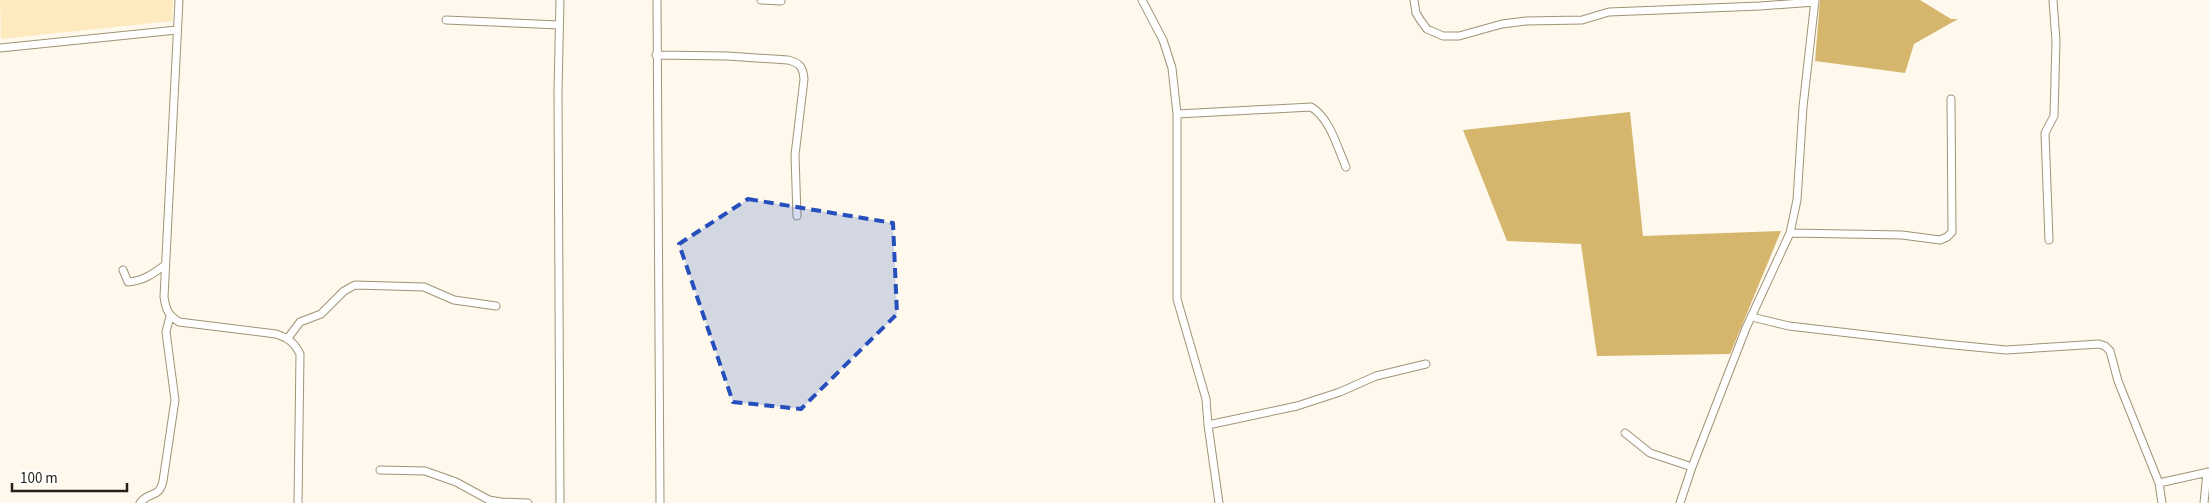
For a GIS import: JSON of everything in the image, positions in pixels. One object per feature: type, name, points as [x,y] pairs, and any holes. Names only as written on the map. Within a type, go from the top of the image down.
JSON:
[{"type":"street","points":[[140,503],[146,497],[156,494],[161,489],[175,400],[166,332],[170,316],[164,297],[179,0]]},
{"type":"street","points":[[560,0],[560,503]]},
{"type":"street","points":[[657,0],[660,503]]},
{"type":"street","points":[[760,0],[781,1]]},
{"type":"street","points":[[1142,0],[1163,40],[1169,59],[1177,114],[1178,298],[1206,399],[1219,503]]},
{"type":"street","points":[[1414,0],[1421,21],[1427,29],[1443,36],[1459,36],[1502,24],[1526,21],[1582,20],[1609,12],[1760,6],[1815,1],[1803,107],[1797,200],[1790,233],[1752,317],[1692,467],[1680,503]]},
{"type":"street","points":[[2048,240],[2045,133],[2054,116],[2056,40],[2053,0]]},
{"type":"street","points":[[446,20],[559,25]]},
{"type":"street","points":[[0,48],[177,30]]},
{"type":"street","points":[[656,55],[727,56],[788,60],[798,63],[803,70],[804,79],[796,155],[796,216]]},
{"type":"street","points":[[1790,233],[1902,236],[1940,240],[1947,238],[1952,232],[1951,99]]},
{"type":"street","points":[[1177,114],[1311,107],[1318,111],[1326,122],[1346,167]]},
{"type":"street","points":[[123,270],[128,282],[136,282],[146,278],[165,265]]},
{"type":"street","points":[[288,338],[300,322],[322,314],[344,291],[355,285],[424,288],[454,300],[496,306]]},
{"type":"street","points":[[170,316],[179,322],[276,334],[288,338],[300,354],[298,503]]},
{"type":"street","points":[[1752,317],[1789,326],[2006,350],[2099,344],[2105,346],[2110,352],[2118,380],[2159,483],[2162,503]]},
{"type":"street","points":[[1208,425],[1297,406],[1340,392],[1376,376],[1426,364]]},
{"type":"street","points":[[1626,433],[1650,452],[1692,467]]},
{"type":"street","points":[[380,470],[425,471],[456,482],[490,500],[528,503]]},
{"type":"street","points":[[2159,483],[2208,472],[2204,503]]},
{"type":"highlighted area","points":[[748,199],[893,223],[897,314],[801,409],[733,402],[679,244]]},
{"type":"shaded area","points":[[0,0],[173,0],[172,21],[1,39]]},
{"type":"shaded area","points":[[1820,0],[1920,0],[1951,19],[1958,19],[1914,44],[1905,73],[1815,61]]},
{"type":"shaded area","points":[[1630,112],[1643,236],[1781,231],[1730,354],[1597,356],[1581,244],[1507,241],[1463,130]]}]
